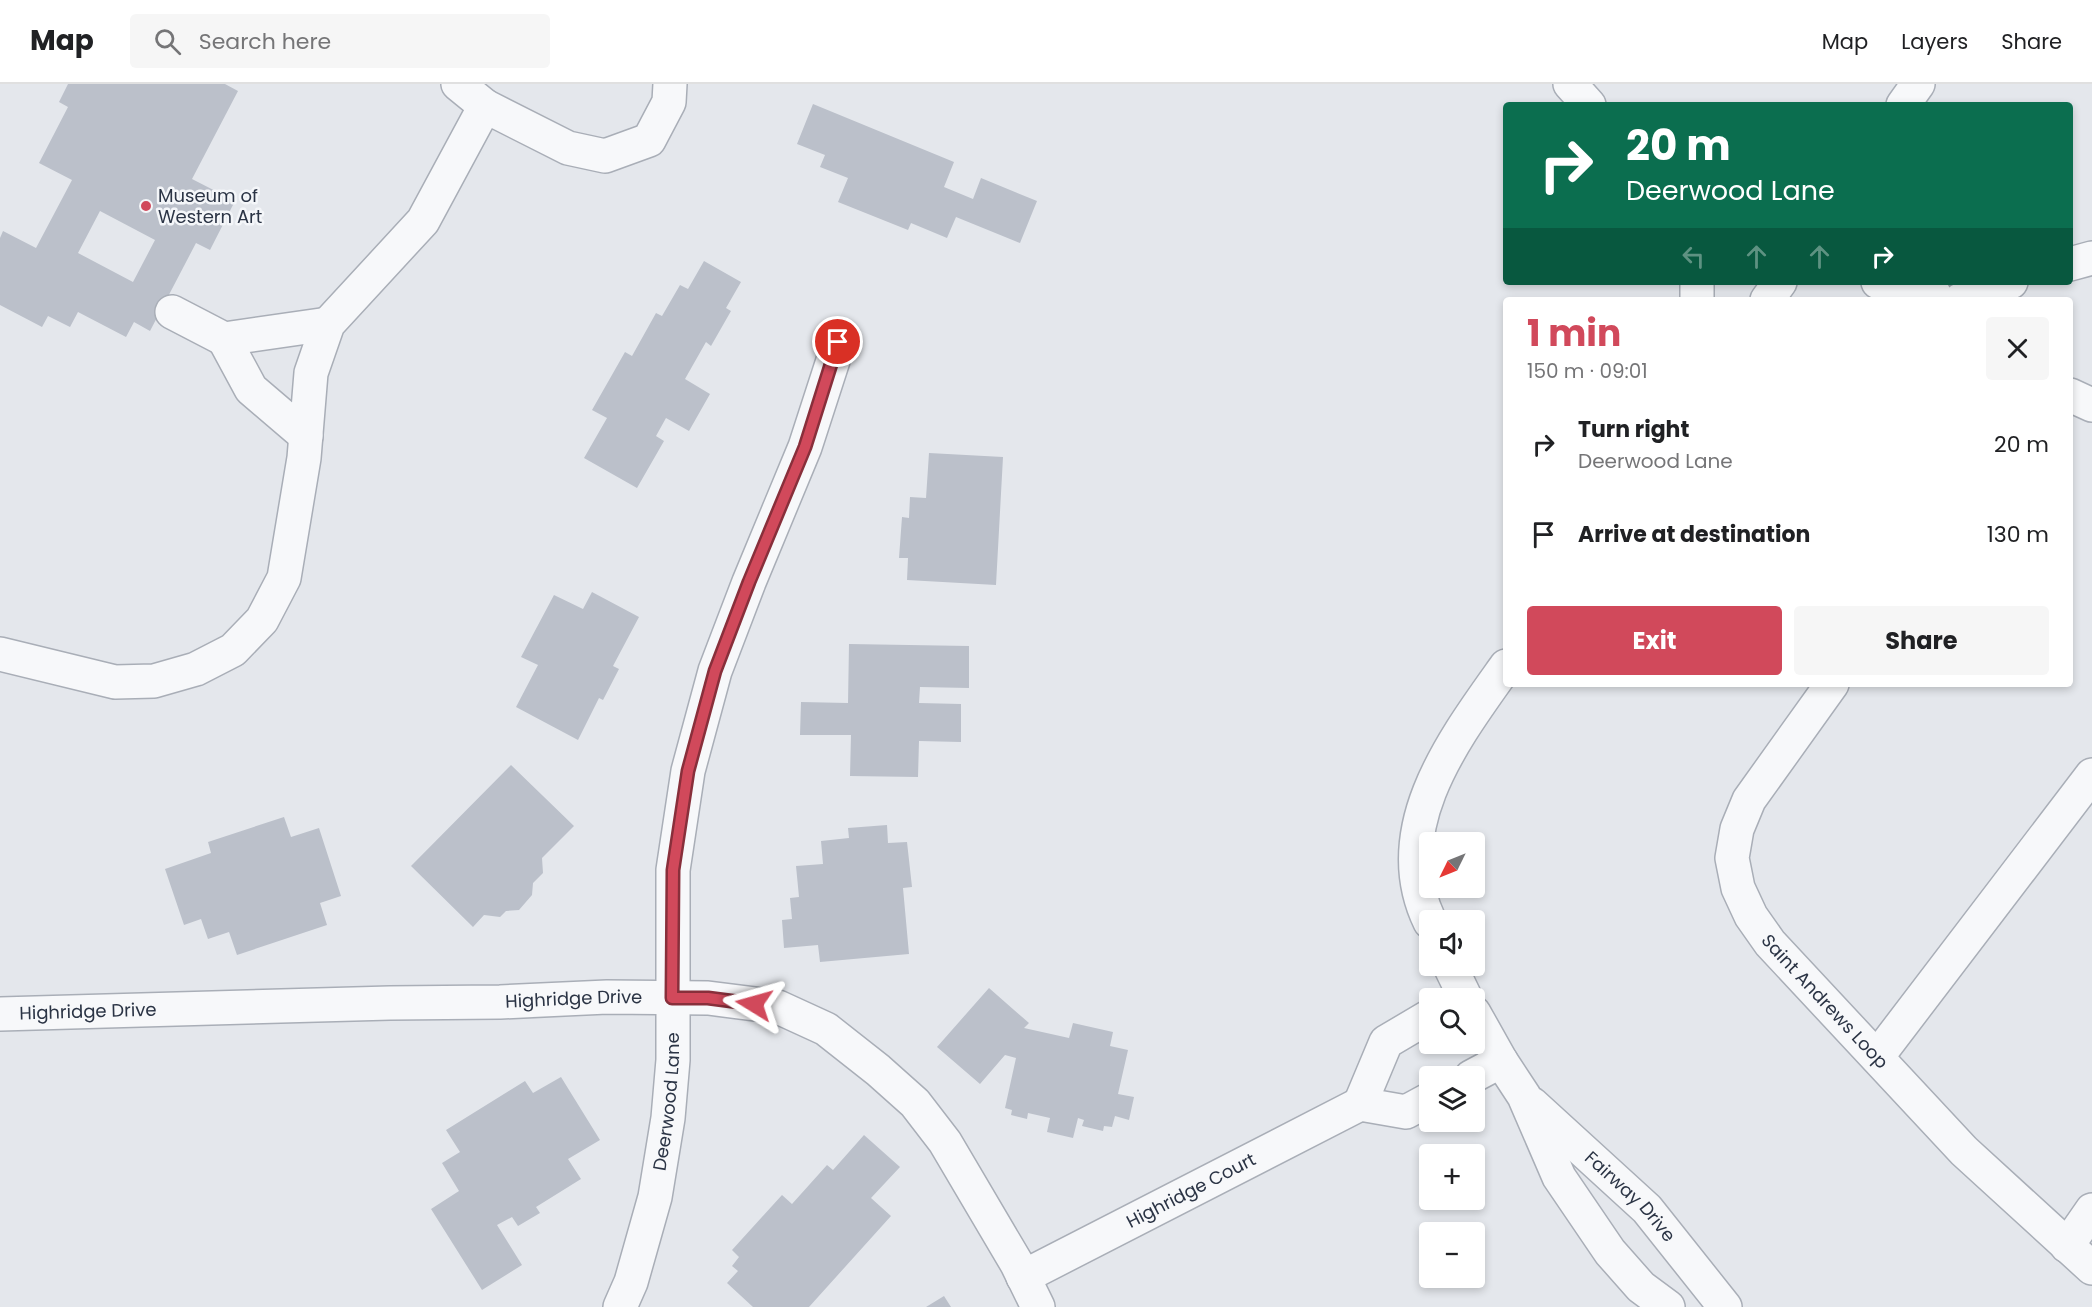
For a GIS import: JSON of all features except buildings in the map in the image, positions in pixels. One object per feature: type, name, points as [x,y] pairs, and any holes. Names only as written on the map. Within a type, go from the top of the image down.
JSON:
[{"type":"street","points":[[458,84],[485,106],[568,148],[605,156],[649,140],[669,102],[670,84]]},
{"type":"street","points":[[1570,84],[1586,102]]},
{"type":"street","points":[[1905,102],[1918,84]]},
{"type":"street","points":[[0,654],[115,682],[154,681],[196,669],[233,650],[262,620],[284,578],[306,436],[311,373],[328,324],[423,220],[485,106]]},
{"type":"street","points":[[2073,263],[2092,258]]},
{"type":"street","points":[[1884,285],[1906,297]]},
{"type":"street","points":[[1968,297],[2002,285]]},
{"type":"street","points":[[172,312],[224,339],[250,389],[306,436]]},
{"type":"street","points":[[224,339],[328,324]]},
{"type":"street","name":"Deerwood Lane","points":[[620,1307],[631,1282],[655,1197],[668,1118],[673,1060],[673,870],[688,771],[715,671],[805,447],[838,342]]},
{"type":"street","points":[[2073,396],[2092,405]]},
{"type":"street","points":[[1424,910],[1414,863],[1419,821],[1434,781],[1457,736],[1503,670]]},
{"type":"street","name":"Saint Andrews Loop","points":[[1830,687],[1749,800],[1737,829],[1732,858],[1738,888],[1751,916],[1770,943],[1876,1057],[1964,1151],[2092,1268]]},
{"type":"street","points":[[1876,1057],[2092,775]]},
{"type":"street","name":"Highridge Drive","points":[[0,1014],[500,1002],[607,997],[708,998],[778,1008],[826,1029],[915,1103],[945,1142],[1038,1307]]},
{"type":"street","points":[[1419,1022],[1386,1042],[1360,1104],[1406,1112],[1419,1105]]},
{"type":"street","name":"Fairway Drive","points":[[1485,1034],[1524,1096],[1558,1178],[1610,1252],[1641,1287],[1668,1307]]},
{"type":"street","points":[[1485,1070],[1501,1061]]},
{"type":"street","name":"Fairway Drive","points":[[1524,1096],[1647,1209],[1725,1307]]},
{"type":"street","name":"Highridge Court","points":[[1023,1277],[1360,1104]]},
{"type":"street","points":[[2067,1246],[2092,1210]]},
{"type":"place","name":"Museum of Western Art","points":[[146,206]]},
{"type":"route","points":[[754,1004],[708,998],[672,998],[673,870],[688,771],[715,671],[805,447],[838,342]]}]
